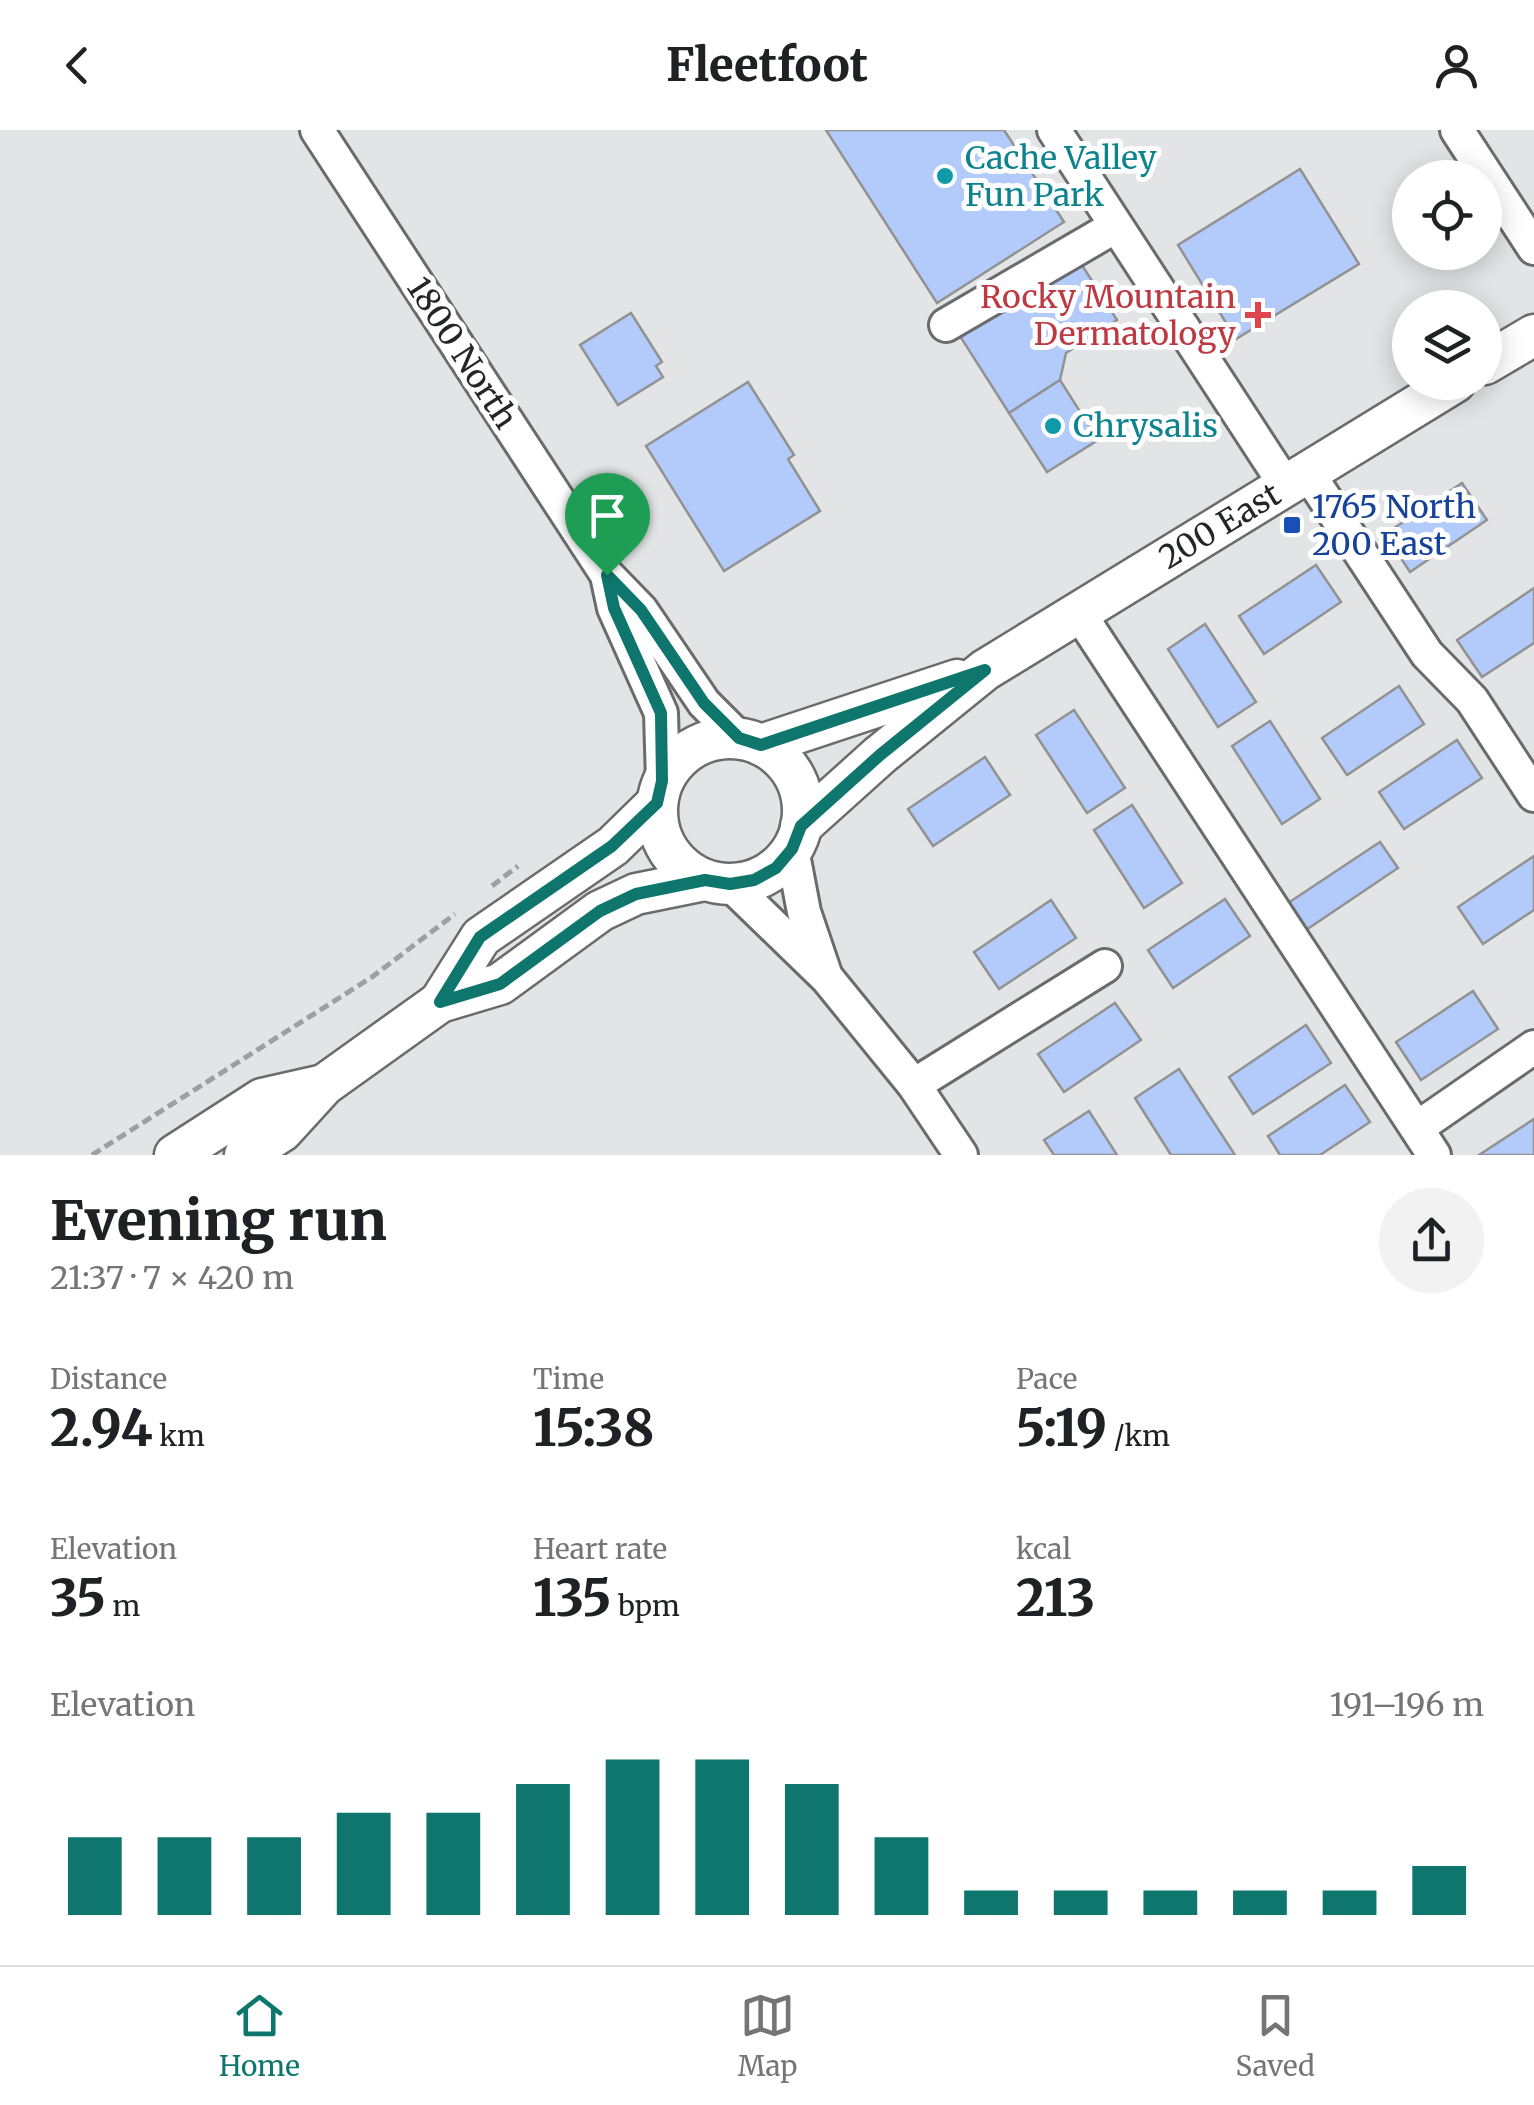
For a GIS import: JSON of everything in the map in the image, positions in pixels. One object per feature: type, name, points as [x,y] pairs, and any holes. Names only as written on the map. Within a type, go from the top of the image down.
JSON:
[{"type":"main road","points":[[1502,354],[1534,335]]},
{"type":"main road","name":"200 East","points":[[797,837],[880,755],[985,670],[1426,400]]},
{"type":"main road","name":"200 East","points":[[750,742],[985,670]]},
{"type":"main road","points":[[245,1155],[282,1131],[324,1084],[440,1002],[500,984],[600,911],[636,894],[754,880],[776,868],[797,837],[802,801],[794,777],[780,758],[750,742],[716,739],[694,747],[675,761],[660,792],[612,846],[480,937],[440,1002]]},
{"type":"main road","points":[[660,792],[658,827],[667,848],[684,867],[717,882]]},
{"type":"main road","points":[[175,1155],[262,1099],[324,1084]]},
{"type":"street","name":"1800 North","points":[[317,130],[607,575],[641,610],[704,703],[750,742]]},
{"type":"street","points":[[1054,130],[1116,226],[1297,479],[1427,654],[1472,700],[1534,795]]},
{"type":"street","points":[[1457,130],[1534,248]]},
{"type":"street","points":[[946,325],[1116,226]]},
{"type":"street","name":"1800 North","points":[[607,575],[614,608],[661,713],[660,792]]},
{"type":"street","points":[[1079,613],[1425,1141],[1534,1047]]},
{"type":"street","points":[[797,837],[804,912],[827,978]]},
{"type":"street","points":[[717,882],[827,978],[914,1085],[961,1155]]},
{"type":"street","points":[[914,1085],[1105,966]]},
{"type":"path","points":[[489,888],[518,866]]},
{"type":"path","points":[[92,1155],[372,977],[460,910]]},
{"type":"building","name":"Cache Valley Fun Park","points":[[826,130],[1004,130],[1064,222],[937,303]]},
{"type":"building","points":[[1300,169],[1359,264],[1236,339],[1178,245]]},
{"type":"building","points":[[1080,262],[1117,320],[1066,353],[1060,380],[1009,413],[958,333]]},
{"type":"building","points":[[631,313],[662,362],[656,366],[663,377],[618,405],[580,345]]},
{"type":"building","name":"Chrysalis","points":[[1060,380],[1098,440],[1047,472],[1009,413]]},
{"type":"building","points":[[748,382],[794,455],[788,459],[820,511],[724,571],[646,446]]},
{"type":"building","points":[[1462,483],[1487,520],[1410,572],[1385,534]]},
{"type":"building","points":[[1316,565],[1341,602],[1264,654],[1239,616]]},
{"type":"building","points":[[1534,588],[1534,643],[1482,677],[1457,640]]},
{"type":"building","points":[[1205,624],[1256,702],[1218,727],[1168,649]]},
{"type":"building","points":[[1399,686],[1424,724],[1347,775],[1322,738]]},
{"type":"building","points":[[1074,710],[1125,788],[1087,813],[1036,735]]},
{"type":"building","points":[[1270,721],[1320,799],[1282,824],[1232,746]]},
{"type":"building","points":[[1457,740],[1482,778],[1404,829],[1379,792]]},
{"type":"building","points":[[985,757],[1010,795],[933,846],[908,809]]},
{"type":"building","points":[[1132,805],[1182,883],[1144,908],[1094,830]]},
{"type":"building","points":[[1380,842],[1398,868],[1303,932],[1285,905]]},
{"type":"building","points":[[1534,856],[1534,910],[1483,944],[1458,907]]},
{"type":"building","points":[[1225,899],[1250,936],[1173,988],[1148,950]]},
{"type":"building","points":[[1051,900],[1076,938],[999,989],[974,952]]},
{"type":"building","points":[[1473,991],[1498,1029],[1421,1080],[1396,1042]]},
{"type":"building","points":[[1115,1003],[1141,1040],[1064,1092],[1038,1054]]},
{"type":"building","points":[[1306,1025],[1331,1063],[1253,1114],[1229,1077]]},
{"type":"building","points":[[1179,1069],[1235,1155],[1171,1155],[1135,1098]]},
{"type":"building","points":[[1345,1085],[1370,1122],[1320,1155],[1280,1155],[1268,1136]]},
{"type":"building","points":[[1089,1111],[1117,1155],[1054,1155],[1044,1140]]},
{"type":"building","points":[[1534,1119],[1534,1155],[1479,1155]]},
{"type":"place","name":"Cache Valley Fun Park","points":[[945,176]]},
{"type":"place","name":"Rocky Mountain Dermatology","points":[[1258,315]]},
{"type":"place","name":"Chrysalis","points":[[1053,426]]},
{"type":"place","name":"1765 North 200 East","points":[[1292,525]]},
{"type":"route","points":[[607,575],[641,610],[704,703],[739,738],[761,745],[985,670],[880,755],[801,826],[792,849],[776,868],[754,880],[730,884],[705,880],[636,894],[600,911],[500,984],[440,1002],[480,937],[612,846],[657,803],[662,781],[661,713],[614,608],[607,575]]}]
